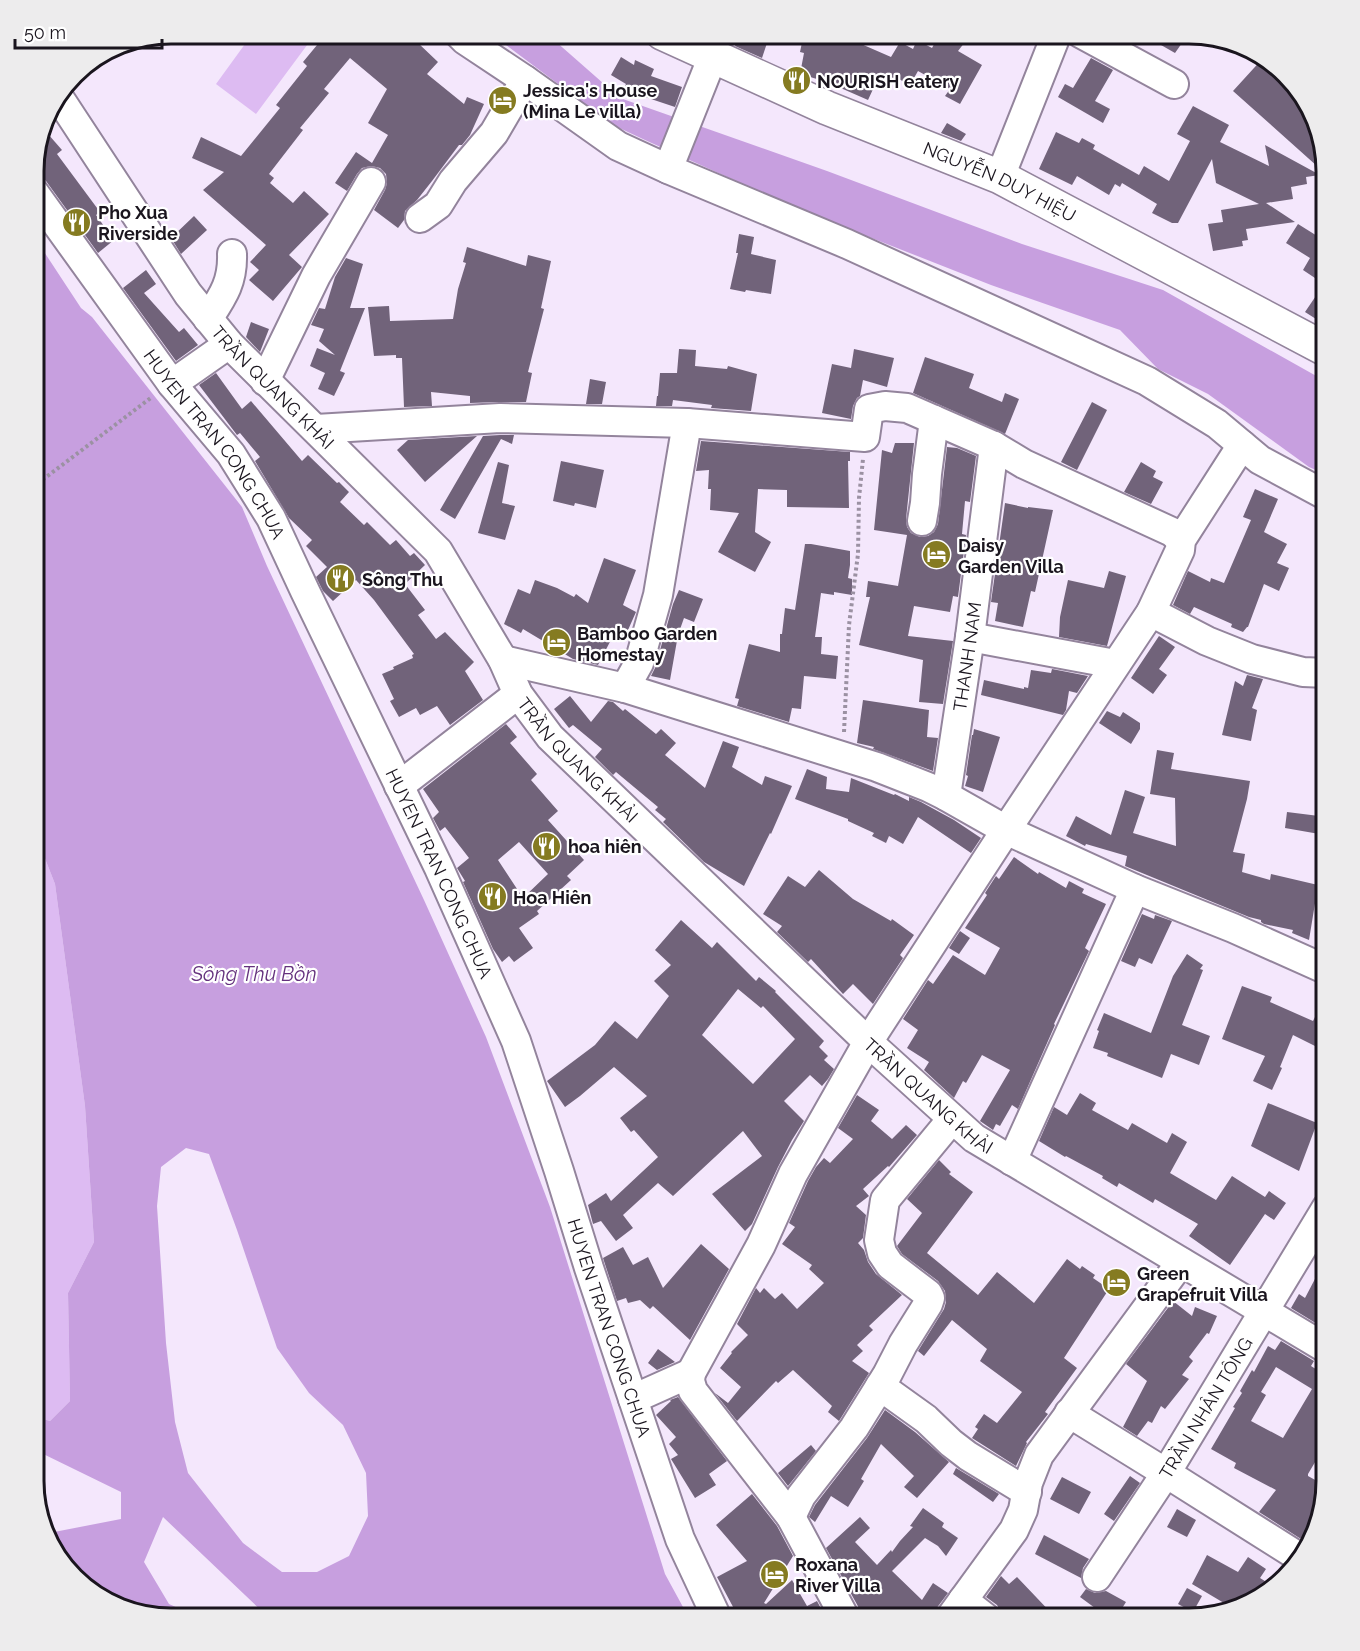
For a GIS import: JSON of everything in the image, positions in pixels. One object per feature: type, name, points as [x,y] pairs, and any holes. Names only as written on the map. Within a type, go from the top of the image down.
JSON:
[{"type":"main road","name":"NGUYỄN DUY HIỆU","points":[[686,44],[827,108],[1000,177],[1316,344]]},
{"type":"street","points":[[471,44],[618,146],[668,170],[847,244],[1147,381],[1217,424],[1260,460],[1316,490]]},
{"type":"street","points":[[1000,177],[1053,44]]},
{"type":"street","points":[[1100,44],[1174,84]]},
{"type":"street","points":[[668,170],[713,56]]},
{"type":"street","points":[[420,218],[438,205],[453,181],[494,133],[525,80]]},
{"type":"street","name":"TRẦN QUANG KHẢI","points":[[63,104],[188,294],[208,319],[265,381],[438,551],[503,660],[518,694],[550,737],[868,1042],[974,1138],[1316,1343]]},
{"type":"street","points":[[265,381],[316,276],[371,182]]},
{"type":"street","name":"HUYEN TRAN CONG CHUA","points":[[44,207],[165,388],[231,454],[272,518],[443,879],[516,1041],[680,1539],[712,1608]]},
{"type":"street","points":[[208,319],[228,284],[232,254]]},
{"type":"street","points":[[165,388],[229,344]]},
{"type":"street","points":[[316,429],[500,418],[687,423],[865,437],[869,409],[885,406],[907,408],[993,446],[1024,464],[1172,532],[1181,540]]},
{"type":"street","points":[[922,521],[926,503],[934,420]]},
{"type":"street","points":[[625,688],[639,663],[658,595],[687,423]]},
{"type":"street","points":[[840,1608],[791,1517],[693,1391],[690,1381],[691,1373],[761,1245],[793,1174],[868,1042],[1151,612],[1180,550],[1181,540],[1242,445]]},
{"type":"street","name":"THANH NAM","points":[[946,796],[970,637],[993,446]]},
{"type":"street","points":[[1151,612],[1207,641],[1252,659],[1303,672],[1316,673]]},
{"type":"street","points":[[970,637],[1115,664]]},
{"type":"street","points":[[503,660],[625,688],[877,767],[946,796],[1006,830],[1316,965]]},
{"type":"street","points":[[399,786],[518,694]]},
{"type":"street","points":[[1012,1161],[1135,888]]},
{"type":"street","points":[[791,1517],[801,1496],[854,1428],[928,1305],[930,1298],[928,1294],[890,1265],[882,1254],[879,1240],[885,1200],[952,1119]]},
{"type":"street","name":"TRẦN NHÂN TÔNG","points":[[1293,1553],[1166,1473],[1316,1225]]},
{"type":"street","points":[[957,1608],[1014,1530],[1023,1510],[1039,1455],[1180,1262]]},
{"type":"street","points":[[633,1399],[691,1373]]},
{"type":"street","points":[[880,1386],[926,1419],[968,1456],[1027,1492]]},
{"type":"street","points":[[1069,1413],[1166,1473],[1097,1577]]},
{"type":"path","points":[[44,479],[165,388]]},
{"type":"path","points":[[843,756],[849,625],[858,554],[859,498],[865,437]]},
{"type":"shaded area","points":[[245,44],[308,44],[256,114],[216,84]]},
{"type":"shaded area","points":[[44,856],[55,884],[85,1106],[94,1242],[68,1293],[70,1401],[50,1421],[44,1419]]},
{"type":"water","points":[[505,44],[559,44],[620,98],[827,171],[1022,244],[1163,290],[1316,376],[1316,470],[1208,394],[1158,369],[1120,330],[991,285],[803,211],[613,125]]},
{"type":"water","name":"Sông Thu Bồn","points":[[44,252],[81,308],[92,317],[242,507],[267,566],[486,1037],[550,1207],[665,1574],[684,1608],[259,1608],[163,1517],[144,1562],[169,1604],[178,1608],[130,1601],[100,1586],[75,1564],[55,1532],[121,1519],[121,1492],[44,1454],[44,1419],[50,1421],[70,1401],[68,1293],[94,1242],[85,1106],[55,884],[44,856]],"holes":[[[186,1148],[209,1154],[277,1348],[309,1393],[343,1425],[366,1473],[368,1516],[349,1556],[317,1572],[282,1572],[243,1543],[188,1473],[175,1422],[166,1343],[157,1206],[161,1167]]]},
{"type":"building","points":[[318,44],[419,44],[438,62],[427,74],[464,104],[467,97],[484,104],[470,135],[462,145],[459,145],[417,200],[405,211],[404,220],[398,228],[374,210],[387,183],[386,174],[380,168],[371,166],[362,168],[347,191],[335,183],[356,152],[372,163],[388,135],[368,123],[387,89],[350,58],[324,89],[329,93],[300,128],[303,130],[269,174],[274,178],[270,183],[293,203],[304,191],[329,214],[289,255],[302,267],[273,301],[249,280],[259,270],[250,262],[266,245],[203,190],[224,172],[192,158],[201,137],[241,156],[280,108],[276,105],[307,66],[303,62]]},
{"type":"building","points":[[736,44],[767,44],[762,58],[735,46]]},
{"type":"building","points":[[802,44],[861,44],[891,57],[899,44],[913,49],[915,44],[924,44],[932,48],[934,44],[963,44],[958,51],[982,65],[960,104],[945,96],[950,89],[918,71],[910,85],[895,77],[893,81],[880,74],[868,100],[827,82],[800,74],[804,53],[800,52]]},
{"type":"building","points":[[1159,44],[1181,44],[1175,53]]},
{"type":"building","points":[[621,57],[634,65],[635,60],[654,69],[651,76],[682,87],[675,107],[642,96],[641,98],[623,90],[626,84],[611,75]]},
{"type":"building","points":[[1091,58],[1113,70],[1095,101],[1110,109],[1103,123],[1058,97],[1065,84],[1073,88]]},
{"type":"building","points":[[1258,64],[1273,75],[1295,100],[1303,114],[1314,146],[1316,165],[1233,91]]},
{"type":"building","points":[[1193,106],[1229,125],[1220,142],[1269,166],[1265,145],[1316,173],[1316,176],[1306,177],[1307,184],[1291,187],[1293,199],[1266,203],[1295,222],[1246,229],[1248,240],[1242,241],[1243,246],[1213,251],[1208,224],[1223,222],[1221,210],[1259,204],[1216,183],[1212,159],[1178,223],[1172,223],[1152,213],[1157,204],[1122,183],[1120,187],[1115,184],[1109,195],[1077,176],[1072,185],[1039,169],[1056,132],[1079,143],[1082,138],[1095,145],[1093,149],[1139,175],[1144,166],[1169,181],[1190,141],[1177,134]]},
{"type":"building","points":[[947,123],[966,134],[961,141],[941,133]]},
{"type":"building","points":[[49,135],[62,150],[57,154],[100,212],[96,215],[114,240],[98,253],[44,179],[44,162]]},
{"type":"building","points":[[194,216],[207,230],[181,254],[171,238]]},
{"type":"building","points":[[1298,224],[1316,235],[1316,279],[1303,270],[1310,258],[1286,243]]},
{"type":"building","points":[[739,234],[754,237],[751,254],[776,260],[771,294],[730,289],[738,253],[736,253]]},
{"type":"building","points":[[467,247],[526,266],[528,255],[551,261],[541,308],[544,309],[528,372],[532,373],[526,402],[470,403],[470,396],[431,392],[432,406],[404,407],[402,358],[396,358],[396,355],[374,356],[368,307],[389,306],[390,321],[453,319],[458,289],[466,263],[463,262]]},
{"type":"building","points":[[346,258],[363,264],[350,308],[365,308],[340,371],[345,373],[334,396],[318,389],[325,373],[310,366],[317,348],[335,355],[319,341],[324,329],[311,325],[319,308],[325,309],[335,277]]},
{"type":"building","points":[[146,270],[156,284],[144,293],[179,332],[184,328],[198,345],[176,361],[123,288]]},
{"type":"building","points":[[1316,296],[1316,319],[1305,312]]},
{"type":"building","points":[[251,322],[269,329],[260,352],[246,337]]},
{"type":"building","points":[[679,349],[696,350],[695,366],[727,369],[728,366],[757,374],[751,411],[711,408],[712,405],[673,400],[672,406],[656,406],[660,373],[677,373]]},
{"type":"building","points":[[854,349],[894,358],[887,387],[863,380],[860,396],[853,406],[851,419],[822,413],[832,364],[851,368]]},
{"type":"building","points":[[925,357],[974,374],[969,388],[1002,402],[1005,393],[1019,399],[1005,434],[913,393]]},
{"type":"building","points":[[216,373],[242,409],[251,401],[302,461],[308,455],[349,492],[340,502],[364,525],[367,522],[390,545],[396,540],[410,556],[414,553],[425,565],[405,584],[425,610],[418,615],[436,639],[445,632],[474,662],[465,671],[483,700],[450,725],[437,706],[420,715],[416,708],[399,717],[390,701],[394,699],[382,674],[413,658],[414,654],[374,600],[356,580],[333,601],[323,591],[316,577],[327,567],[306,546],[312,540],[289,518],[255,461],[260,457],[240,433],[237,435],[199,385]]},
{"type":"building","points":[[590,379],[606,382],[602,404],[586,404]]},
{"type":"building","points":[[1092,402],[1107,410],[1077,470],[1061,462]]},
{"type":"building","points":[[514,435],[512,444],[501,439],[455,519],[440,510],[483,436]]},
{"type":"building","points":[[477,436],[425,482],[397,450],[408,440]]},
{"type":"building","points":[[701,441],[850,452],[850,461],[848,461],[849,508],[787,507],[787,490],[758,489],[755,532],[771,542],[755,572],[718,552],[739,513],[710,510],[709,470],[696,471]]},
{"type":"building","points":[[895,443],[914,443],[906,519],[911,533],[920,537],[934,532],[938,524],[947,447],[957,448],[976,456],[970,502],[965,501],[962,534],[966,535],[958,597],[953,596],[950,612],[914,606],[908,636],[953,641],[943,704],[919,702],[923,660],[859,645],[870,597],[866,597],[868,581],[898,586],[907,535],[874,530],[882,450],[892,453]]},
{"type":"building","points":[[561,461],[604,470],[596,508],[553,501]]},
{"type":"building","points":[[498,462],[509,465],[502,503],[515,506],[505,540],[478,533]]},
{"type":"building","points":[[1141,462],[1156,471],[1153,477],[1163,482],[1151,504],[1124,492]]},
{"type":"building","points":[[1255,489],[1278,499],[1264,532],[1287,544],[1277,563],[1289,568],[1279,591],[1264,584],[1248,627],[1243,632],[1231,627],[1232,624],[1194,607],[1190,614],[1173,605],[1188,571],[1210,582],[1211,578],[1224,583],[1251,520],[1243,517]]},
{"type":"building","points":[[1005,503],[1053,510],[1035,592],[1031,591],[1023,627],[995,621],[998,603],[991,602]]},
{"type":"building","points":[[805,544],[850,551],[848,578],[852,579],[852,595],[834,592],[834,595],[821,593],[815,637],[822,637],[821,654],[838,656],[836,679],[804,676],[801,709],[792,708],[789,722],[737,706],[739,699],[735,698],[749,644],[780,652],[780,634],[782,634],[785,608],[795,610]]},
{"type":"building","points":[[604,558],[636,570],[623,605],[636,612],[624,639],[614,634],[598,665],[573,659],[523,629],[521,633],[504,624],[518,589],[530,594],[535,580],[574,597],[576,594],[588,603]]},
{"type":"building","points":[[1109,571],[1126,576],[1107,646],[1059,637],[1060,617],[1068,580],[1104,588]]},
{"type":"building","points":[[679,590],[703,599],[694,622],[684,618],[678,635],[670,680],[651,676]]},
{"type":"building","points":[[1159,636],[1175,647],[1159,669],[1167,675],[1153,694],[1131,678]]},
{"type":"building","points":[[1052,669],[1088,676],[1077,693],[1069,691],[1063,715],[981,695],[984,680],[1024,689],[1024,687],[1028,688],[1031,670],[1051,673]]},
{"type":"building","points":[[1247,675],[1263,679],[1252,708],[1257,710],[1251,741],[1222,735],[1235,681],[1243,686]]},
{"type":"building","points":[[570,696],[591,722],[608,701],[613,702],[623,711],[625,709],[656,734],[661,729],[676,743],[665,755],[705,788],[723,741],[739,747],[732,767],[762,785],[765,776],[792,786],[771,834],[744,886],[704,862],[663,822],[666,819],[655,810],[658,807],[616,772],[613,775],[595,757],[602,749],[573,725],[569,728],[554,709]]},
{"type":"building","points":[[863,700],[929,710],[927,737],[938,738],[933,771],[873,749],[874,747],[857,743]]},
{"type":"building","points":[[1107,711],[1120,717],[1123,712],[1140,723],[1140,729],[1131,744],[1099,723]]},
{"type":"building","points":[[506,724],[517,737],[510,743],[537,774],[531,780],[558,811],[548,820],[584,860],[567,876],[571,880],[537,911],[539,914],[519,928],[533,948],[514,962],[509,956],[502,962],[493,949],[463,882],[465,881],[457,868],[469,858],[445,827],[440,831],[433,818],[439,812],[423,789]],"holes":[[[519,842],[548,874],[523,898],[498,860]]]},
{"type":"building","points":[[974,729],[1000,737],[983,792],[965,786]]},
{"type":"building","points":[[1157,750],[1174,753],[1171,769],[1250,781],[1233,852],[1245,854],[1242,872],[1270,880],[1271,874],[1316,885],[1309,940],[1292,933],[1293,930],[1264,924],[1261,920],[1125,866],[1127,856],[1086,844],[1085,846],[1066,836],[1076,816],[1111,835],[1125,790],[1145,797],[1133,833],[1176,846],[1175,798],[1150,794]]},
{"type":"building","points":[[807,769],[827,777],[826,789],[849,792],[851,778],[909,801],[909,797],[921,802],[981,838],[971,853],[918,817],[903,844],[889,836],[886,843],[872,836],[874,833],[848,819],[795,799]]},
{"type":"building","points":[[1287,812],[1316,816],[1316,833],[1285,828]]},
{"type":"building","points":[[1014,857],[1038,874],[1039,872],[1066,888],[1069,881],[1084,889],[1082,893],[1106,904],[1085,948],[1089,951],[1054,1024],[1018,1109],[1012,1105],[1000,1126],[996,1124],[993,1130],[980,1121],[1010,1070],[982,1055],[966,1083],[963,1081],[954,1098],[924,1070],[929,1062],[907,1048],[918,1030],[903,1019],[928,980],[933,984],[953,955],[985,975],[1000,948],[965,928],[987,895],[985,893],[996,876],[999,879]]},
{"type":"building","points":[[819,870],[853,899],[891,921],[892,919],[914,935],[900,955],[903,958],[873,1004],[853,984],[843,994],[811,959],[808,962],[777,932],[782,926],[763,914],[788,876],[805,887]]},
{"type":"building","points":[[1142,914],[1154,919],[1155,915],[1172,921],[1152,964],[1139,958],[1135,967],[1121,961]]},
{"type":"building","points":[[681,920],[712,948],[717,942],[756,981],[759,977],[776,991],[824,1041],[819,1047],[828,1056],[824,1060],[834,1069],[822,1086],[810,1075],[784,1101],[804,1121],[778,1167],[752,1224],[745,1231],[712,1194],[762,1156],[743,1131],[673,1196],[658,1183],[623,1215],[633,1228],[616,1241],[601,1221],[593,1224],[588,1205],[606,1193],[611,1201],[658,1157],[634,1130],[631,1132],[620,1118],[647,1096],[614,1067],[565,1107],[547,1081],[595,1045],[615,1021],[637,1039],[669,996],[654,981],[671,965],[655,950]],"holes":[[[738,989],[761,1008],[763,1006],[795,1039],[753,1084],[702,1035]]]},
{"type":"building","points":[[960,931],[970,938],[959,954],[949,948]]},
{"type":"building","points":[[1187,954],[1203,965],[1182,1025],[1210,1036],[1199,1065],[1171,1054],[1162,1078],[1093,1048],[1104,1013],[1151,1033],[1173,976]]},
{"type":"building","points":[[1242,986],[1272,997],[1270,1002],[1313,1021],[1316,1015],[1316,1046],[1293,1035],[1272,1090],[1253,1081],[1265,1056],[1222,1039]]},
{"type":"building","points":[[1080,1093],[1096,1103],[1092,1110],[1128,1130],[1132,1123],[1167,1143],[1172,1133],[1187,1142],[1170,1173],[1216,1200],[1232,1176],[1265,1197],[1269,1191],[1286,1203],[1274,1220],[1265,1214],[1230,1265],[1189,1236],[1198,1224],[1155,1199],[1153,1203],[1119,1183],[1117,1187],[1102,1178],[1103,1176],[1039,1141],[1054,1107],[1067,1115]]},
{"type":"building","points":[[857,1095],[879,1110],[871,1121],[892,1139],[906,1125],[917,1135],[889,1167],[863,1189],[869,1196],[856,1206],[866,1215],[863,1238],[858,1243],[876,1274],[902,1295],[869,1326],[873,1330],[857,1345],[863,1351],[852,1361],[869,1373],[839,1421],[828,1412],[832,1406],[793,1370],[778,1383],[776,1381],[737,1421],[715,1393],[728,1403],[741,1387],[720,1368],[731,1352],[748,1335],[737,1324],[756,1288],[760,1293],[764,1288],[775,1299],[782,1293],[797,1309],[824,1283],[809,1269],[812,1265],[782,1244],[795,1227],[789,1223],[816,1167],[824,1158],[830,1163],[853,1139],[838,1128]]},
{"type":"building","points":[[1268,1103],[1316,1123],[1299,1171],[1251,1146]]},
{"type":"building","points":[[939,1160],[951,1172],[949,1174],[973,1192],[927,1253],[978,1295],[997,1272],[1034,1303],[1067,1259],[1080,1269],[1082,1266],[1095,1275],[1093,1278],[1109,1289],[1064,1358],[1077,1368],[1045,1412],[1048,1414],[1026,1442],[1016,1466],[972,1438],[978,1429],[975,1427],[984,1414],[997,1423],[1022,1392],[980,1361],[987,1349],[952,1320],[924,1356],[918,1351],[944,1309],[945,1291],[938,1281],[902,1254],[897,1246],[922,1213],[907,1199]]},
{"type":"building","points":[[701,1244],[729,1269],[690,1340],[653,1306],[650,1309],[640,1300],[628,1303],[626,1298],[617,1301],[603,1258],[623,1247],[633,1265],[648,1257],[663,1288]]},
{"type":"building","points":[[1316,1277],[1316,1323],[1291,1308],[1299,1294],[1305,1298]]},
{"type":"building","points":[[1173,1301],[1192,1316],[1195,1307],[1217,1316],[1209,1334],[1207,1333],[1189,1357],[1193,1361],[1182,1375],[1189,1379],[1165,1409],[1161,1406],[1152,1423],[1148,1421],[1137,1436],[1123,1427],[1147,1381],[1126,1364]]},
{"type":"building","points":[[1281,1341],[1314,1361],[1311,1366],[1316,1369],[1316,1461],[1308,1474],[1316,1480],[1315,1497],[1310,1521],[1301,1539],[1259,1512],[1276,1490],[1234,1468],[1236,1463],[1211,1449],[1235,1408],[1233,1407],[1242,1393],[1240,1391],[1252,1370],[1254,1372],[1268,1346],[1275,1350]],"holes":[[[1276,1367],[1312,1389],[1283,1438],[1251,1421],[1266,1395],[1261,1392]]]},
{"type":"building","points":[[658,1349],[675,1362],[657,1370],[648,1363]]},
{"type":"building","points":[[678,1397],[727,1461],[709,1474],[716,1485],[695,1498],[671,1459],[678,1455],[669,1444],[676,1437],[656,1415],[670,1400]]},
{"type":"building","points":[[885,1410],[915,1432],[949,1462],[917,1498],[904,1487],[914,1476],[881,1444],[861,1479],[864,1481],[848,1507],[831,1496],[815,1522],[809,1517],[815,1505],[867,1438]]},
{"type":"building","points":[[811,1445],[816,1451],[788,1486],[778,1473]]},
{"type":"building","points":[[956,1468],[999,1494],[993,1502],[953,1474]]},
{"type":"building","points":[[1130,1476],[1140,1483],[1114,1521],[1104,1514]]},
{"type":"building","points":[[1062,1477],[1091,1492],[1079,1514],[1050,1499]]},
{"type":"building","points":[[752,1494],[777,1526],[793,1556],[764,1603],[766,1604],[792,1580],[807,1606],[817,1601],[821,1608],[734,1608],[717,1577],[747,1561],[716,1525]]},
{"type":"building","points":[[923,1508],[944,1523],[942,1527],[958,1538],[946,1556],[938,1546],[925,1538],[892,1571],[922,1600],[933,1583],[948,1593],[937,1608],[859,1608],[826,1548],[860,1517],[870,1528],[855,1542],[877,1565],[891,1550],[892,1552],[913,1527],[910,1526]]},
{"type":"building","points":[[1177,1509],[1196,1520],[1187,1537],[1167,1527]]},
{"type":"building","points":[[1044,1535],[1089,1559],[1083,1568],[1081,1578],[1035,1554]]},
{"type":"building","points":[[1207,1555],[1238,1572],[1248,1557],[1266,1569],[1260,1578],[1266,1582],[1246,1594],[1223,1603],[1192,1584]]},
{"type":"building","points":[[1001,1576],[1009,1584],[1017,1577],[1046,1608],[999,1608],[986,1597]]},
{"type":"building","points":[[1187,1588],[1202,1596],[1196,1607],[1186,1608],[1178,1604]]},
{"type":"building","points":[[1086,1589],[1095,1593],[1106,1591],[1126,1602],[1122,1608],[1095,1608],[1080,1597]]},
{"type":"place","name":"NOURISH eatery","points":[[796,81]]},
{"type":"place","name":"Jessica's House (Mina Le villa)","points":[[502,100]]},
{"type":"place","name":"Pho Xua Riverside","points":[[77,222]]},
{"type":"place","name":"Daisy Garden Villa","points":[[937,555]]},
{"type":"place","name":"Sông Thu","points":[[341,579]]},
{"type":"place","name":"Bamboo Garden Homestay","points":[[556,643]]},
{"type":"place","name":"hoa hiên","points":[[547,846]]},
{"type":"place","name":"Hoa Hiên","points":[[492,897]]},
{"type":"place","name":"Green Grapefruit Villa","points":[[1116,1283]]},
{"type":"place","name":"Roxana River Villa","points":[[774,1574]]}]
